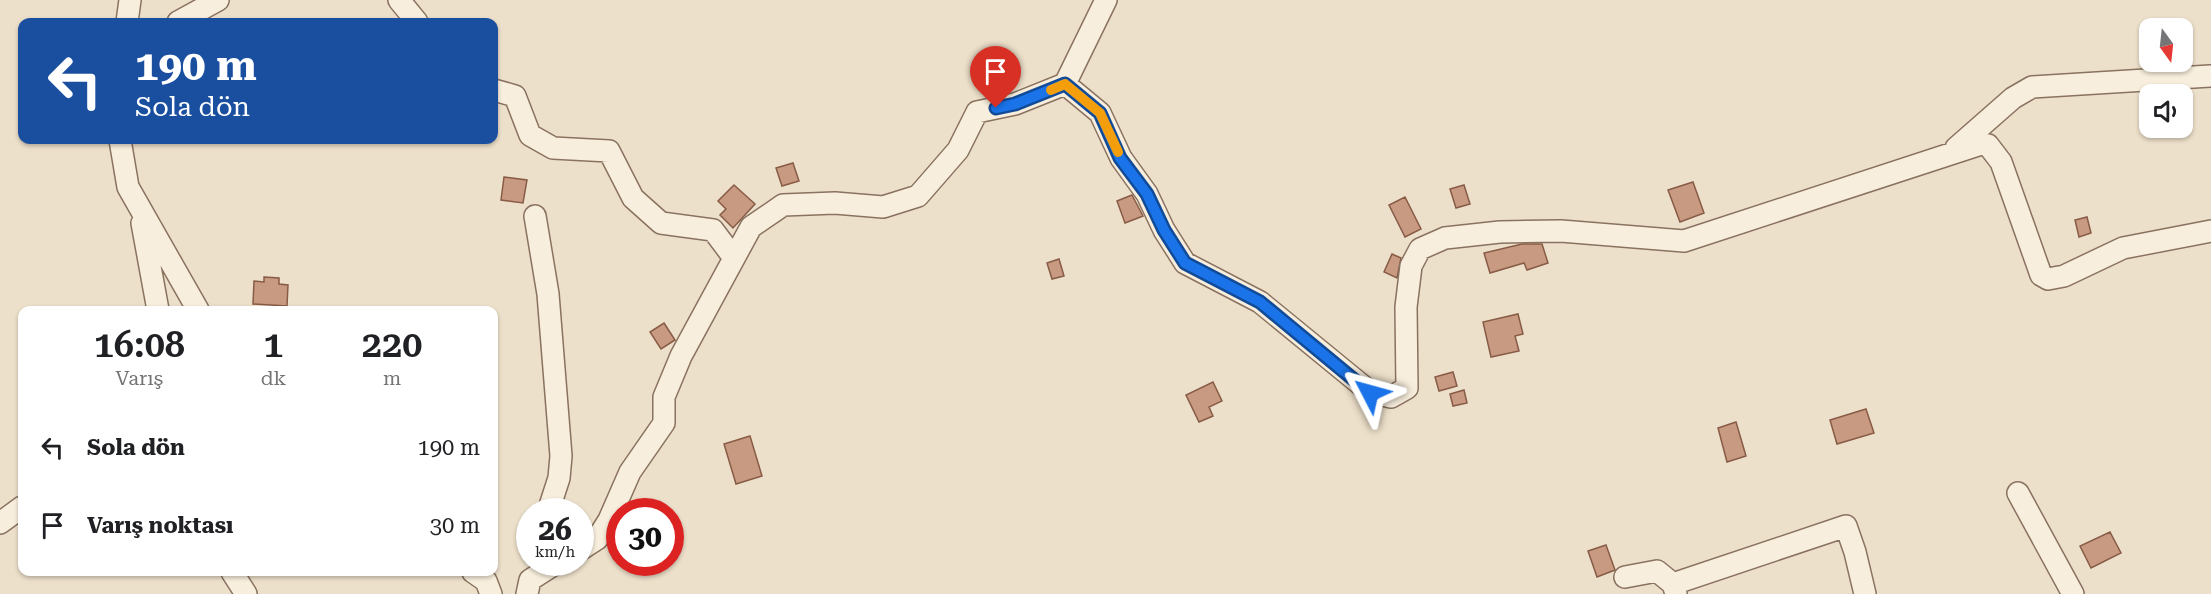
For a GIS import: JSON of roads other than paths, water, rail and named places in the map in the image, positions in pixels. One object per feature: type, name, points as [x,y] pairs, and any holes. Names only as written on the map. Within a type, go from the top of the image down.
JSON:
[{"type":"street","points":[[128,18],[130,0]]},
{"type":"street","points":[[185,18],[218,0]]},
{"type":"street","points":[[399,0],[414,18]]},
{"type":"street","points":[[594,541],[609,520],[630,472],[664,423],[664,397],[681,356],[751,227],[783,205],[835,203],[883,207],[918,196],[958,150],[978,112],[1015,104],[1065,84],[1106,0]]},
{"type":"street","points":[[1949,154],[2013,98],[2032,87],[2210,76]]},
{"type":"street","points":[[1065,84],[1100,113],[1120,158],[1147,194],[1164,230],[1185,263],[1260,302],[1370,393],[1391,397],[1407,388],[1406,307],[1411,266],[1420,249],[1445,238],[1500,232],[1561,231],[1684,242],[1981,144],[1988,145],[2001,162],[2041,275],[2048,279],[2064,276],[2123,248],[2211,231]]},
{"type":"street","points":[[498,91],[515,96],[530,135],[553,148],[609,151],[633,198],[661,223],[713,230],[734,258]]},
{"type":"street","points":[[121,144],[128,188],[196,306]]},
{"type":"street","points":[[139,207],[157,306]]},
{"type":"street","points":[[535,216],[548,294],[561,456],[559,478],[553,498]]},
{"type":"street","points":[[2018,493],[2073,594]]},
{"type":"street","points":[[0,523],[18,510]]},
{"type":"street","points":[[1625,577],[1657,570],[1675,589],[1846,526],[1865,594]]},
{"type":"street","points":[[235,576],[246,594]]},
{"type":"street","points":[[479,576],[486,581],[491,594]]},
{"type":"street","points":[[527,594],[530,580],[535,576]]}]
